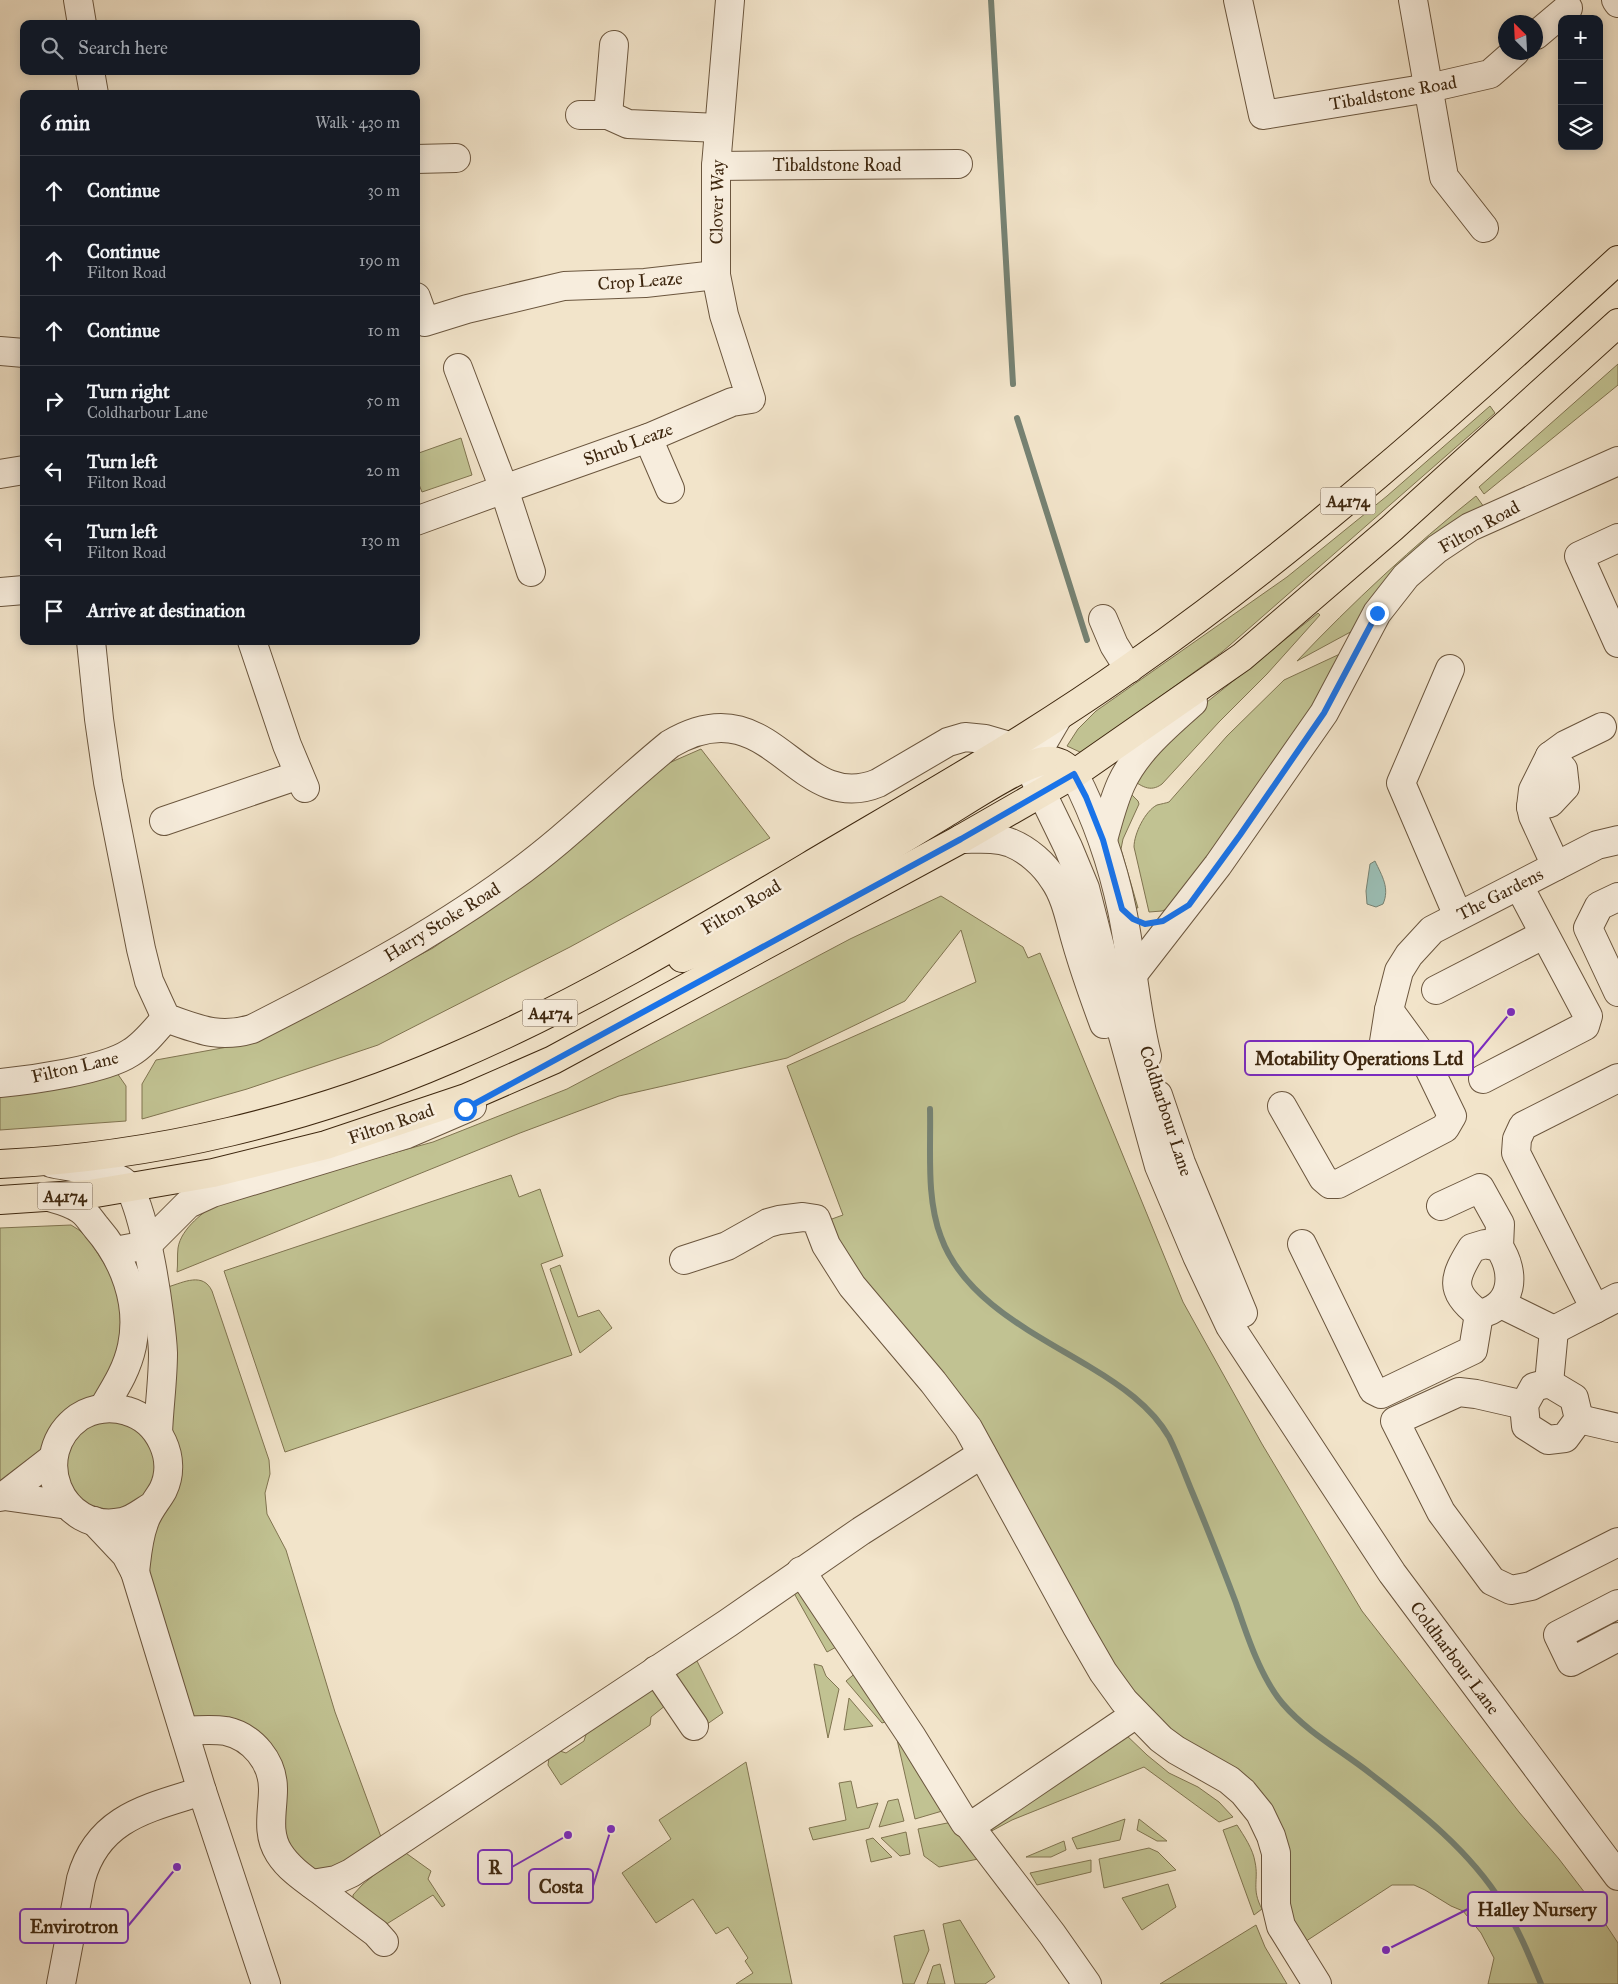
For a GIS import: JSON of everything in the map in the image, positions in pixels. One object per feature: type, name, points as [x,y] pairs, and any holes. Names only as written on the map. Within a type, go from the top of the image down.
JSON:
[{"type":"main road","name":"A4174","points":[[1009,746],[1058,717],[1129,669],[1221,602],[1354,496],[1421,439],[1618,260]]},
{"type":"main road","name":"A4174","points":[[1041,794],[1074,774],[1242,657],[1392,528],[1618,323]]},
{"type":"main road","name":"Filton Road","points":[[0,1164],[44,1161],[193,1140],[271,1121],[375,1089],[451,1059],[603,986],[691,936],[1009,746]]},
{"type":"main road","points":[[603,986],[701,952],[769,917],[794,904],[962,803],[1032,765],[1042,761],[1059,762],[1074,774]]},
{"type":"main road","name":"Filton Road","points":[[0,1200],[49,1197],[130,1188],[222,1171],[326,1145],[466,1098],[553,1060],[1041,794]]},
{"type":"street","points":[[78,0],[81,20]]},
{"type":"street","name":"Clover Way","points":[[730,0],[716,166],[716,275],[724,315],[751,399]]},
{"type":"street","name":"Tibaldstone Road","points":[[1238,0],[1263,115],[1429,88],[1490,74],[1507,60]]},
{"type":"street","points":[[1414,0],[1444,177],[1484,228]]},
{"type":"street","points":[[1543,30],[1568,8]]},
{"type":"street","points":[[608,115],[614,45]]},
{"type":"street","points":[[91,75],[93,90]]},
{"type":"street","points":[[580,114],[608,115],[628,124],[719,128]]},
{"type":"street","points":[[420,159],[456,158]]},
{"type":"street","name":"Tibaldstone Road","points":[[716,166],[958,164]]},
{"type":"street","name":"Crop Leaze","points":[[420,310],[467,309],[564,286],[645,284],[716,275]]},
{"type":"street","points":[[0,351],[20,353]]},
{"type":"street","points":[[458,368],[504,489],[531,572]]},
{"type":"street","name":"Shrub Leaze","points":[[420,520],[648,438],[732,402],[751,399]]},
{"type":"street","points":[[648,438],[670,489]]},
{"type":"street","name":"Filton Road","points":[[1131,977],[1150,951],[1189,905],[1324,713],[1377,613],[1406,576],[1437,549],[1470,527],[1618,462]]},
{"type":"street","points":[[0,474],[20,471]]},
{"type":"street","points":[[1618,538],[1579,556],[1618,643]]},
{"type":"street","points":[[0,592],[20,590]]},
{"type":"street","points":[[1103,619],[1114,645],[1129,669]]},
{"type":"street","points":[[91,645],[108,782],[139,939],[149,981],[166,1018]]},
{"type":"street","points":[[164,821],[302,781],[287,745],[253,645]]},
{"type":"street","points":[[1103,840],[1121,783],[1144,750],[1168,724],[1242,657]]},
{"type":"street","points":[[1450,669],[1401,783],[1458,916]]},
{"type":"street","points":[[1032,765],[1043,741],[1058,717]]},
{"type":"street","name":"Harry Stoke Road","points":[[166,1018],[213,1033],[239,1033],[252,1029],[316,996],[410,944],[495,889],[557,842],[670,744],[691,734],[726,727],[752,733],[814,778],[849,789],[860,789],[878,783],[956,739],[965,737],[983,738],[1009,746],[1020,753],[1032,765]]},
{"type":"street","points":[[1556,866],[1533,816],[1531,807],[1550,804],[1565,787],[1563,770],[1550,756],[1565,745],[1602,727]]},
{"type":"street","name":"Coldharbour Lane","points":[[1032,765],[1041,794],[1068,847],[1085,888],[1159,1166],[1197,1256],[1230,1326],[1392,1573],[1618,1876]]},
{"type":"street","name":"Coldharbour Lane","points":[[1074,774],[1086,797],[1103,840],[1122,909],[1131,977],[1142,1037],[1170,1131],[1241,1308],[1301,1434]]},
{"type":"street","points":[[961,839],[988,839],[1011,844],[1034,857],[1045,866],[1055,881],[1063,898],[1103,1024],[1159,1166]]},
{"type":"street","name":"The Gardens","points":[[1389,1010],[1399,971],[1409,955],[1432,930],[1597,845],[1618,840]]},
{"type":"street","points":[[1483,1079],[1586,1026],[1588,1016],[1543,935],[1519,886]]},
{"type":"street","points":[[1618,897],[1599,906],[1588,928],[1618,992]]},
{"type":"street","name":"Filton Road","points":[[1122,909],[1139,922],[1151,924],[1163,921],[1189,905]]},
{"type":"street","points":[[1436,990],[1543,935]]},
{"type":"street","points":[[1383,1048],[1389,1010]]},
{"type":"street","points":[[1282,1106],[1323,1178],[1330,1184],[1338,1184],[1445,1128],[1452,1116],[1424,1058],[1389,1010]]},
{"type":"street","name":"Filton Lane","points":[[0,1083],[71,1072],[121,1058],[142,1044],[166,1018]]},
{"type":"street","points":[[115,1251],[147,1245],[178,1212],[200,1198],[407,1134],[487,1099],[553,1060]]},
{"type":"street","points":[[1549,1383],[1554,1330],[1599,1298],[1516,1153],[1517,1139],[1523,1126],[1618,1078]]},
{"type":"street","points":[[44,1161],[105,1174],[120,1179],[130,1188],[147,1245],[162,1334],[163,1356],[158,1433]]},
{"type":"street","points":[[1441,1206],[1480,1188],[1500,1224],[1498,1247]]},
{"type":"street","points":[[49,1197],[82,1210],[115,1251],[125,1272],[131,1292],[134,1310],[132,1344],[124,1373],[103,1408]]},
{"type":"street","points":[[684,1260],[732,1244],[774,1221],[792,1218],[816,1219],[826,1245],[847,1279],[944,1396],[968,1428],[1103,1672],[1136,1714],[1168,1745],[1236,1786],[1260,1813],[1271,1836],[1276,1853],[1276,1905],[1281,1926],[1317,1984]]},
{"type":"street","points":[[1302,1244],[1372,1390],[1381,1394],[1473,1350],[1490,1309],[1509,1288],[1510,1275],[1507,1259],[1498,1247],[1485,1244],[1472,1248],[1459,1269],[1456,1284],[1464,1303],[1490,1309],[1554,1330]]},
{"type":"street","points":[[1549,1383],[1574,1398],[1579,1419],[1564,1438],[1548,1440],[1526,1426],[1524,1405],[1534,1387],[1549,1383]]},
{"type":"street","points":[[1524,1405],[1459,1392],[1395,1421],[1441,1512],[1492,1581],[1511,1590],[1530,1586],[1618,1542]]},
{"type":"street","points":[[135,1572],[140,1536],[152,1506],[163,1490],[168,1471],[166,1451],[158,1433],[148,1421],[134,1413],[119,1408],[103,1408],[85,1414],[69,1424],[58,1440],[53,1458],[55,1483],[68,1505],[80,1515],[94,1521],[108,1523],[122,1522],[138,1516],[152,1506]]},
{"type":"street","points":[[1579,1419],[1618,1428]]},
{"type":"street","points":[[312,1884],[336,1880],[351,1874],[801,1571],[982,1454]]},
{"type":"street","points":[[2,1496],[53,1458]]},
{"type":"street","points":[[2,1496],[68,1505]]},
{"type":"street","points":[[94,1521],[126,1555],[135,1572],[202,1791],[266,1984]]},
{"type":"street","points":[[801,1571],[912,1737],[965,1823],[968,1824],[1052,1934],[1087,1984]]},
{"type":"street","points":[[1618,1604],[1558,1635],[1571,1662],[1618,1637]]},
{"type":"street","points":[[656,1670],[694,1726]]},
{"type":"street","points":[[968,1824],[974,1824],[1136,1714]]},
{"type":"street","points":[[184,1731],[227,1732],[244,1738],[258,1750],[268,1764],[272,1781],[271,1826],[274,1843],[283,1859],[312,1884],[376,1933],[384,1942]]},
{"type":"street","points":[[61,1984],[81,1878],[86,1862],[96,1845],[111,1829],[132,1815],[202,1791]]},
{"type":"green space","points":[[1618,364],[1618,385],[1484,494],[1479,487]]},
{"type":"green space","points":[[1490,406],[1495,413],[1222,652],[1082,753],[1067,746],[1078,729],[1096,711],[1287,577],[1387,496]]},
{"type":"green space","points":[[461,438],[472,475],[422,492],[420,487],[420,453]]},
{"type":"green space","points":[[1476,496],[1484,507],[1356,629],[1297,661],[1384,575]]},
{"type":"green space","points":[[1318,613],[1320,615],[1267,674],[1219,722],[1162,784],[1158,787],[1150,788],[1142,786],[1130,778],[1177,726]]},
{"type":"green space","points":[[1342,653],[1331,685],[1201,876],[1169,908],[1162,911],[1149,912],[1134,847],[1138,830],[1144,817],[1157,805],[1169,802],[1227,736],[1284,680]]},
{"type":"green space","points":[[701,749],[770,838],[570,947],[378,1045],[247,1089],[142,1119],[142,1084],[156,1060],[255,1042],[433,948],[530,881],[660,767]]},
{"type":"green space","points":[[1130,793],[1139,804],[1123,839],[1121,849],[1138,908],[1133,907],[1116,842]]},
{"type":"green space","points":[[941,896],[1023,947],[1028,958],[1040,953],[1183,1302],[1262,1444],[1362,1611],[1519,1812],[1559,1859],[1585,1893],[1618,1943],[1618,1984],[1488,1984],[1494,1958],[1481,1933],[1463,1911],[1414,1885],[1392,1885],[1294,1949],[1264,1820],[1161,1739],[994,1475],[818,1224],[843,1215],[787,1066],[976,982],[961,930],[905,1001],[787,1058],[619,1096],[520,1133],[177,1272],[178,1248],[184,1234],[195,1221],[220,1201],[433,1142],[567,1089],[850,939]]},
{"type":"green space","points":[[117,1073],[126,1086],[126,1121],[0,1130],[0,1093]]},
{"type":"green space","points":[[511,1175],[519,1197],[540,1189],[563,1256],[541,1264],[572,1355],[285,1452],[224,1271]]},
{"type":"green space","points":[[71,1225],[90,1241],[134,1311],[103,1408],[148,1421],[168,1287],[187,1281],[198,1280],[208,1285],[212,1291],[269,1460],[270,1474],[265,1493],[267,1514],[286,1550],[335,1712],[381,1837],[341,1878],[283,1859],[263,1757],[184,1731],[158,1641],[94,1521],[0,1497],[0,1228]]},
{"type":"green space","points":[[560,1265],[578,1317],[599,1310],[612,1328],[580,1353],[550,1269]]},
{"type":"green space","points":[[797,1583],[840,1645],[827,1652],[790,1586]]},
{"type":"green space","points":[[694,1655],[723,1713],[703,1727],[676,1687],[674,1670]]},
{"type":"green space","points":[[814,1664],[822,1666],[826,1676],[839,1689],[828,1738]]},
{"type":"green space","points":[[858,1671],[893,1719],[882,1723],[846,1681]]},
{"type":"green space","points":[[653,1686],[666,1705],[651,1717],[650,1725],[561,1785],[548,1765],[549,1758],[560,1751],[566,1753],[584,1741],[588,1728]]},
{"type":"green space","points":[[849,1698],[873,1726],[844,1730]]},
{"type":"green space","points":[[1123,1732],[1169,1773],[1198,1787],[1219,1802],[1233,1817],[1219,1822],[1144,1767],[1012,1820],[986,1834],[980,1826]]},
{"type":"green space","points":[[896,1735],[949,1809],[915,1819]]},
{"type":"green space","points":[[746,1762],[792,1984],[736,1984],[753,1973],[745,1961],[748,1958],[728,1927],[716,1934],[693,1899],[656,1923],[622,1873],[671,1839],[659,1820]]},
{"type":"green space","points":[[851,1781],[857,1808],[878,1803],[869,1828],[813,1840],[809,1828],[846,1820],[839,1783]]},
{"type":"green space","points":[[898,1799],[904,1821],[879,1827],[888,1801]]},
{"type":"green space","points":[[1125,1819],[1120,1840],[1077,1849],[1072,1838]]},
{"type":"green space","points":[[1139,1819],[1167,1841],[1157,1841],[1137,1830]]},
{"type":"green space","points":[[957,1821],[983,1858],[939,1867],[924,1856],[918,1829]]},
{"type":"green space","points":[[1237,1825],[1250,1847],[1255,1862],[1256,1890],[1262,1909],[1254,1915],[1223,1830]]},
{"type":"green space","points":[[906,1832],[910,1854],[900,1856],[881,1838]]},
{"type":"green space","points":[[873,1838],[892,1857],[871,1862],[866,1840]]},
{"type":"green space","points":[[1064,1841],[1066,1850],[1051,1857],[1026,1857]]},
{"type":"green space","points":[[1149,1848],[1158,1852],[1176,1870],[1104,1888],[1099,1859]]},
{"type":"green space","points":[[403,1851],[431,1871],[428,1879],[445,1905],[442,1907],[433,1895],[385,1925],[353,1899],[353,1895],[362,1885]]},
{"type":"green space","points":[[1091,1860],[1091,1872],[1037,1885],[1030,1873]]},
{"type":"green space","points":[[1168,1884],[1176,1907],[1142,1930],[1122,1898]]},
{"type":"green space","points":[[960,1920],[995,1977],[985,1984],[955,1984],[943,1924]]},
{"type":"green space","points":[[1256,1925],[1265,1947],[1287,1984],[1160,1984]]},
{"type":"green space","points":[[924,1930],[929,1950],[914,1984],[903,1984],[894,1936]]},
{"type":"green space","points":[[940,1964],[945,1984],[927,1984],[933,1966]]},
{"type":"water","points":[[1375,861],[1384,882],[1386,893],[1383,904],[1376,907],[1367,904],[1366,891],[1370,864]]},
{"type":"waterway","points":[[991,0],[1013,384]]},
{"type":"waterway","points":[[1017,418],[1087,640]]},
{"type":"waterway","points":[[930,1109],[930,1174],[933,1206],[941,1237],[952,1260],[966,1280],[1004,1314],[1112,1381],[1134,1397],[1162,1426],[1175,1451],[1220,1562],[1255,1656],[1275,1694],[1303,1724],[1425,1817],[1475,1866],[1508,1913],[1541,1984]]},
{"type":"place","name":"Motability Operations Ltd","points":[[1511,1012]]},
{"type":"place","name":"Costa","points":[[611,1829]]},
{"type":"place","name":"R","points":[[568,1835]]},
{"type":"place","name":"Envirotron","points":[[177,1867]]},
{"type":"place","name":"Halley Nursery","points":[[1386,1950]]},
{"type":"route","points":[[465,1109],[487,1099],[553,1060],[961,839],[1074,774],[1086,797],[1103,840],[1115,877],[1122,909],[1133,919],[1145,924],[1163,921],[1189,905],[1240,835],[1324,713],[1377,613]]}]
